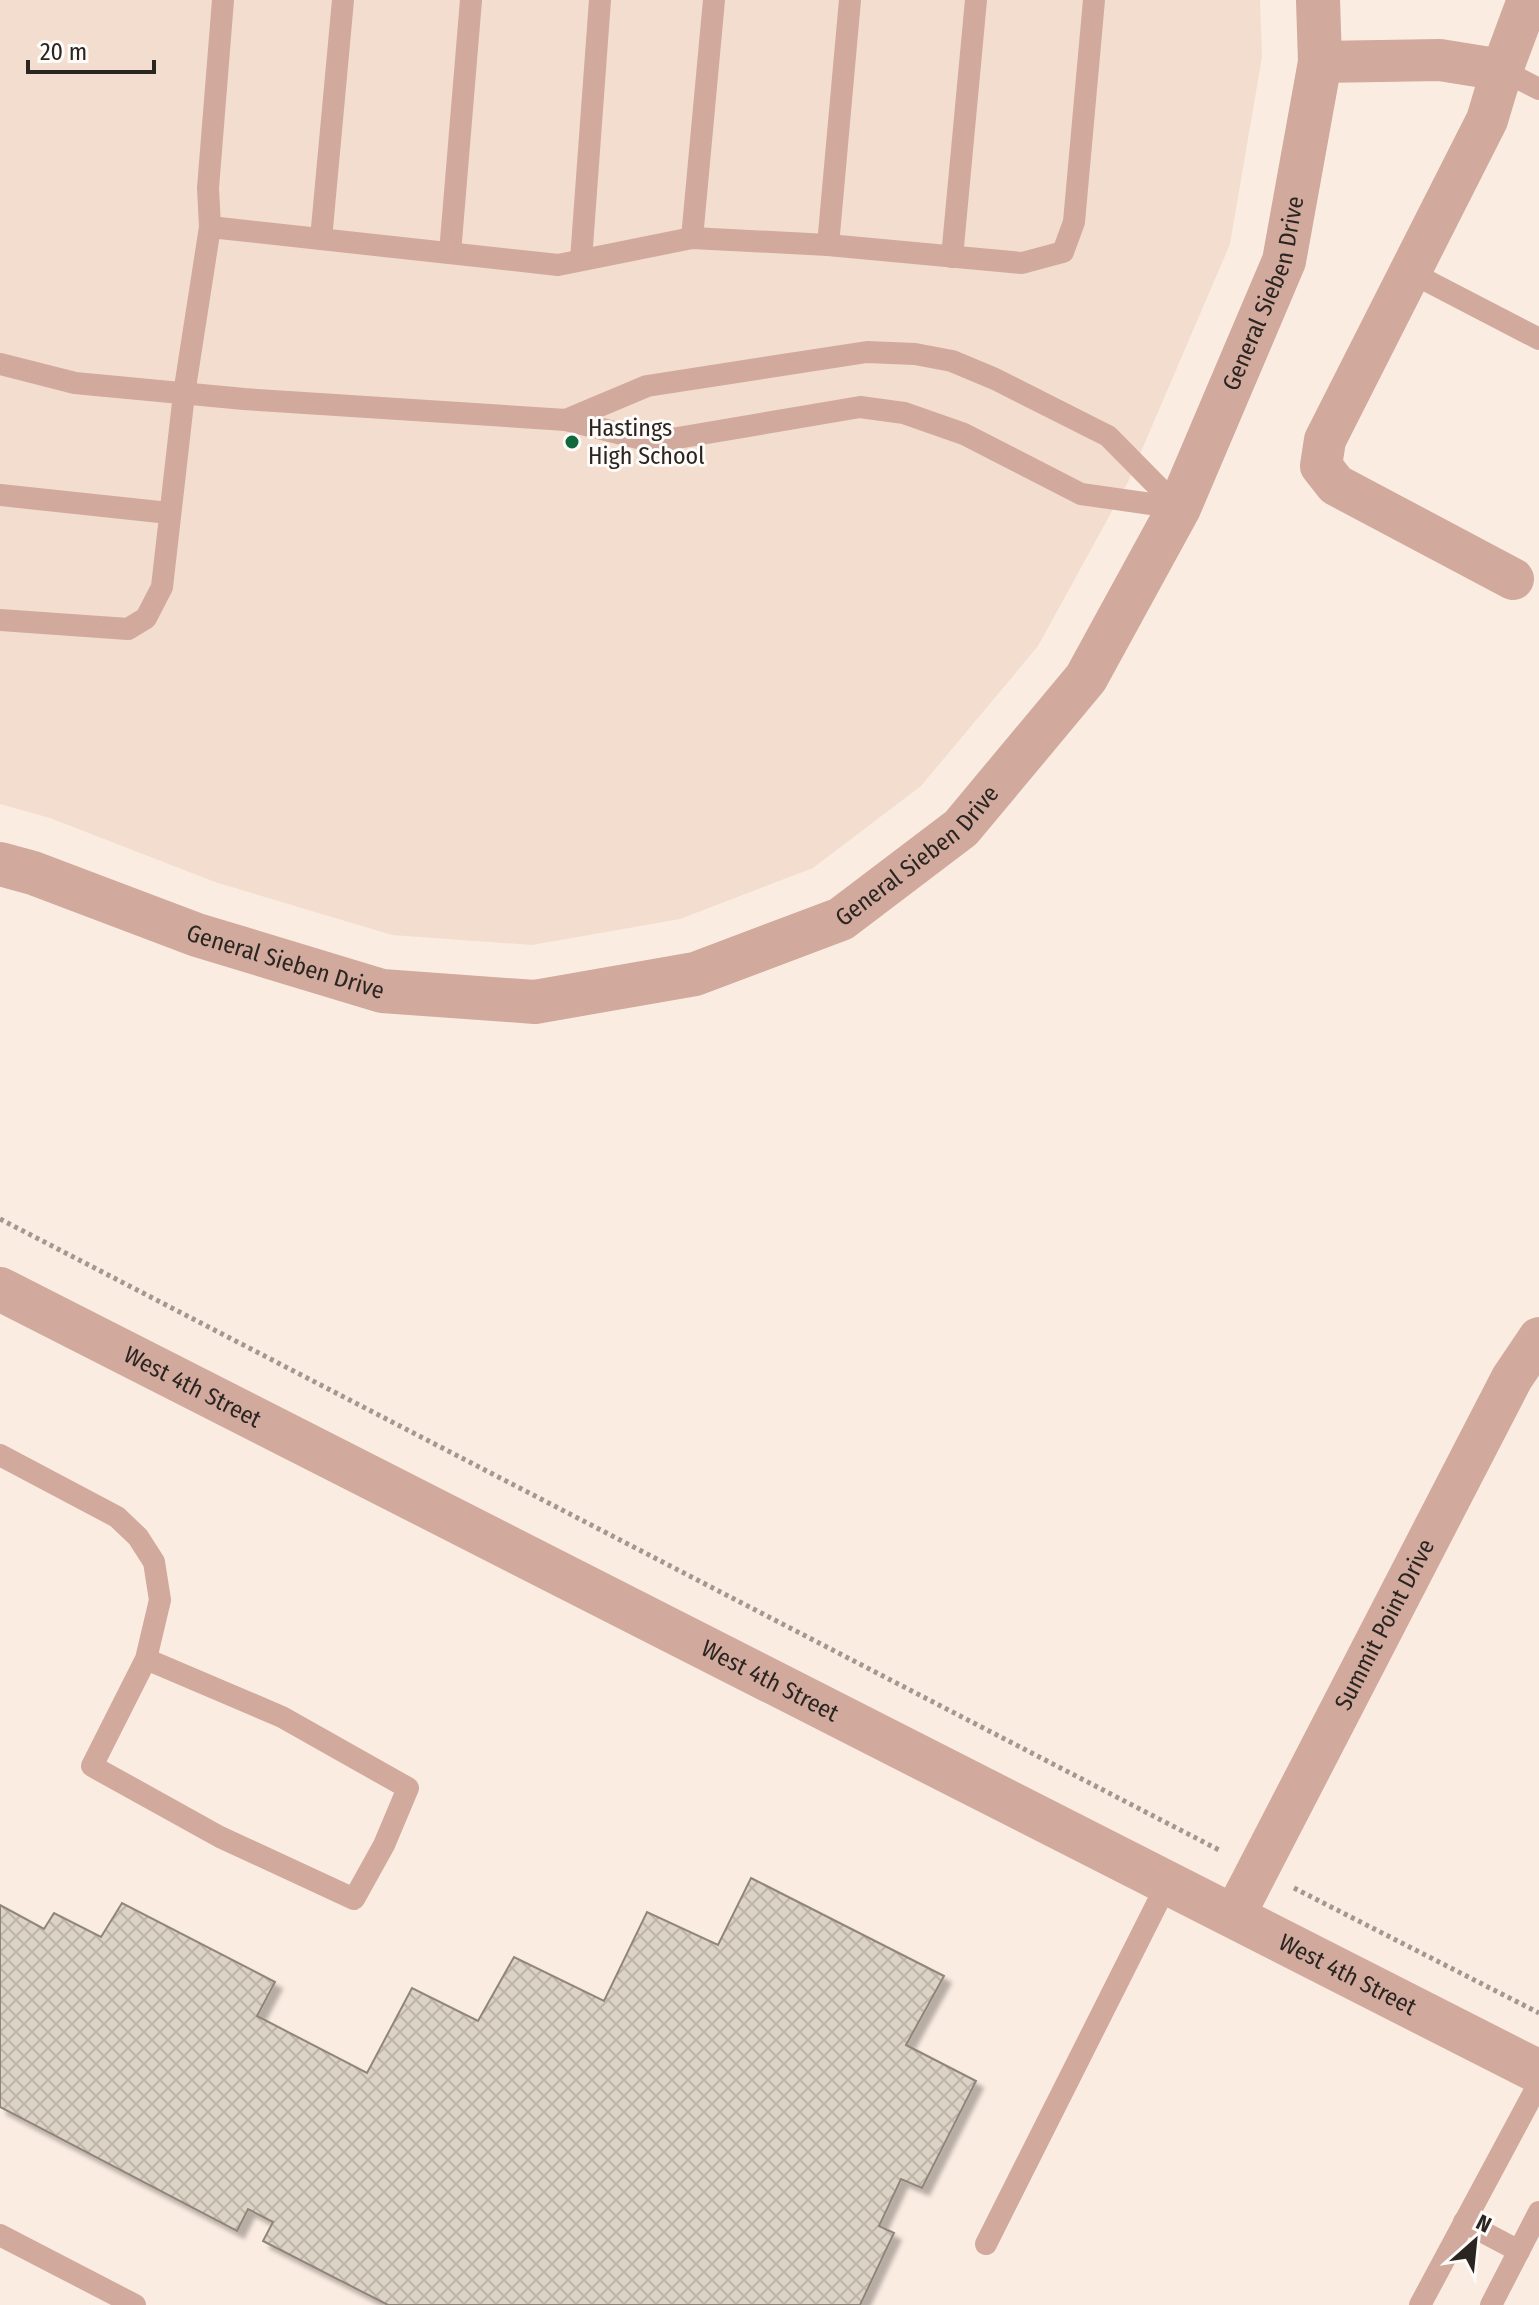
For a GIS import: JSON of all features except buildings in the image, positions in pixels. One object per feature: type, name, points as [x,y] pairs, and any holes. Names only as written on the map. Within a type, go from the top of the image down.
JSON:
[{"type":"street","name":"General Sieben Drive","points":[[0,864],[33,873],[197,935],[382,991],[535,1002],[695,974],[841,919],[961,828],[1086,678],[1179,508],[1284,261],[1320,62],[1318,0]]},
{"type":"street","points":[[1513,579],[1336,485],[1321,466],[1325,440],[1487,120],[1528,0]]},
{"type":"street","points":[[1320,62],[1440,60],[1502,70]]},
{"type":"street","name":"West 4th Street","points":[[0,1289],[1539,2072]]},
{"type":"street","name":"Summit Point Drive","points":[[1234,1916],[1512,1378],[1539,1338]]},
{"type":"lane","points":[[0,620],[128,629],[146,618],[162,587],[184,394],[210,227],[208,188],[223,0]]},
{"type":"lane","points":[[321,239],[343,0]]},
{"type":"lane","points":[[450,253],[471,0]]},
{"type":"lane","points":[[581,260],[600,0]]},
{"type":"lane","points":[[692,238],[714,0]]},
{"type":"lane","points":[[828,245],[850,0]]},
{"type":"lane","points":[[952,257],[976,0]]},
{"type":"lane","points":[[210,227],[558,265],[692,238],[828,245],[1022,263],[1063,252],[1074,222],[1094,0]]},
{"type":"lane","points":[[1502,70],[1539,89]]},
{"type":"lane","points":[[1410,272],[1539,339]]},
{"type":"lane","points":[[566,420],[647,386],[867,352],[915,354],[952,361],[995,379],[1108,436],[1179,508]]},
{"type":"lane","points":[[0,364],[75,383],[184,394],[566,420],[654,442],[809,413],[860,407],[904,413],[964,434],[1081,494],[1179,508]]},
{"type":"lane","points":[[0,495],[169,513]]},
{"type":"lane","points":[[0,1455],[117,1517],[138,1537],[154,1562],[160,1600],[146,1659],[92,1766],[220,1837],[354,1899],[384,1845],[408,1788],[282,1717],[146,1659]]},
{"type":"lane","points":[[986,2244],[1168,1882]]},
{"type":"lane","points":[[1420,2305],[1539,2083]]},
{"type":"lane","points":[[1491,2305],[1539,2212]]},
{"type":"lane","points":[[1464,2222],[1519,2251]]},
{"type":"lane","points":[[0,2235],[135,2305]]},
{"type":"path","points":[[0,1219],[1539,2013]]},
{"type":"shaded area","name":"Hastings High School","points":[[0,0],[1260,0],[1262,57],[1230,244],[1128,482],[1038,646],[921,786],[813,868],[680,919],[532,945],[392,935],[215,882],[50,818],[0,804]]},
{"type":"place","name":"Hastings High School","points":[[572,442]]}]
